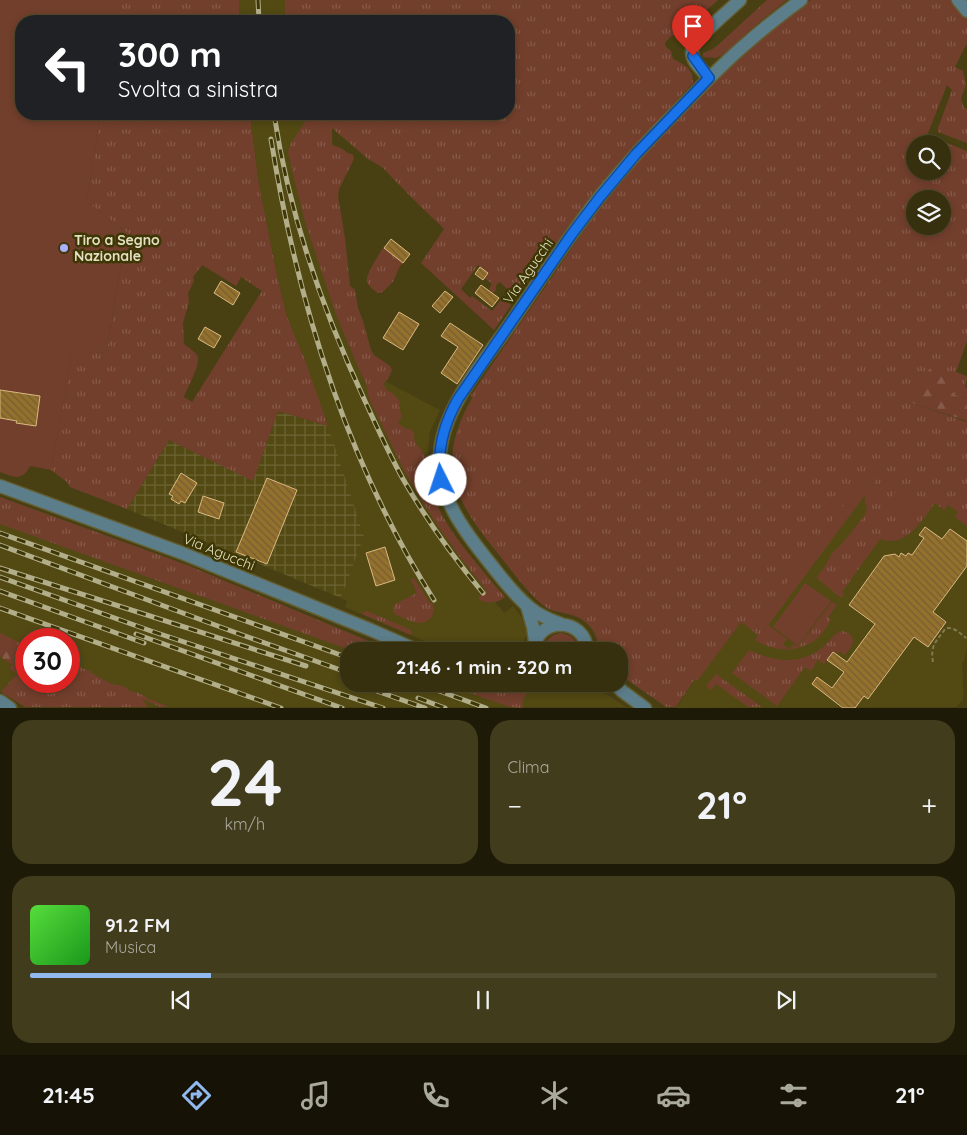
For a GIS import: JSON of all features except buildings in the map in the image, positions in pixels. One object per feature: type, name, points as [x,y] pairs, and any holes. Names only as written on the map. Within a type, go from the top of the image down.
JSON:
[{"type":"street","points":[[709,78],[696,62],[692,47],[698,39],[740,0]]},
{"type":"street","name":"Via Agucchi","points":[[585,642],[582,636],[573,627],[541,616],[527,606],[482,553],[462,525],[450,505],[442,485],[440,464],[442,442],[447,422],[458,399],[480,366],[600,197],[636,154],[709,78],[752,38],[800,0]]},
{"type":"street","points":[[958,0],[967,11]]},
{"type":"street","name":"Via Agucchi","points":[[1,487],[182,553],[398,642]]},
{"type":"street","name":"Via Agucchi","points":[[527,606],[532,622],[533,642]]},
{"type":"street","points":[[535,642],[538,635],[546,628],[561,624]]},
{"type":"street","points":[[624,692],[645,708]]},
{"type":"street","points":[[0,701],[10,708]]},
{"type":"path","points":[[933,662],[934,643],[946,628],[955,630],[966,638]]},
{"type":"shaded area","points":[[239,0],[285,0],[285,15],[239,15]]},
{"type":"shaded area","points":[[251,120],[328,120],[332,127],[334,188],[343,287],[385,381],[440,410],[430,432],[428,449],[427,471],[431,492],[439,511],[455,536],[505,597],[495,602],[504,613],[513,606],[523,619],[526,627],[524,642],[427,642],[345,607],[347,601],[341,598],[364,536],[305,360],[287,317],[258,179]]},
{"type":"shaded area","points":[[278,411],[328,426],[364,536],[341,598],[127,509],[169,440],[253,480]]},
{"type":"shaded area","points":[[864,448],[967,506],[967,648],[962,663],[964,692],[962,701],[956,707],[676,708],[696,678]]},
{"type":"shaded area","points":[[0,497],[187,565],[371,642],[340,642],[340,692],[600,692],[626,707],[25,707],[0,691]]},
{"type":"green space","points":[[0,0],[239,0],[239,15],[15,15]]},
{"type":"green space","name":"Tiro a Segno Nazionale","points":[[0,0],[116,0],[114,15],[15,15],[15,120],[99,120],[87,202],[134,238],[122,257],[106,353],[73,348],[51,470],[30,466],[24,474],[17,477],[0,472]]},
{"type":"green space","points":[[285,0],[718,0],[682,32],[670,37],[665,43],[666,47],[671,51],[673,59],[690,70],[693,83],[622,159],[592,195],[516,297],[500,282],[493,293],[489,289],[492,284],[485,278],[488,273],[478,265],[461,289],[470,298],[472,296],[492,311],[501,300],[507,301],[511,305],[494,330],[421,263],[444,229],[382,167],[368,159],[332,128],[332,145],[353,155],[354,159],[339,189],[338,197],[350,286],[355,290],[358,308],[371,350],[374,355],[390,366],[392,370],[384,383],[386,390],[400,402],[399,406],[402,417],[398,423],[406,429],[411,429],[416,444],[427,457],[430,485],[440,511],[463,547],[505,597],[499,601],[484,602],[478,598],[486,590],[460,557],[423,503],[405,472],[369,399],[366,383],[336,314],[306,225],[288,152],[291,143],[305,120],[515,120],[515,15],[285,15]]},
{"type":"green space","points":[[767,0],[787,0],[722,55],[716,58],[703,57],[703,53],[718,45]]},
{"type":"green space","points":[[811,0],[952,0],[967,17],[967,43],[955,67],[963,71],[966,85],[961,98],[964,108],[967,109],[967,143],[951,137],[951,135],[938,132],[952,90],[947,85],[929,135],[906,135],[906,180],[951,180],[951,145],[967,151],[967,341],[956,372],[967,376],[965,387],[967,388],[967,398],[955,395],[941,374],[912,403],[967,422],[967,526],[955,517],[958,512],[948,505],[944,510],[935,503],[919,524],[905,536],[898,540],[880,539],[842,592],[844,594],[841,598],[818,579],[817,576],[832,553],[861,520],[866,513],[867,507],[865,503],[866,493],[768,625],[787,639],[783,644],[789,649],[779,649],[762,644],[755,640],[758,635],[741,622],[698,680],[695,679],[676,707],[666,707],[628,680],[628,642],[597,642],[594,632],[586,623],[575,616],[546,607],[537,600],[515,575],[471,518],[461,500],[455,482],[452,463],[454,443],[460,422],[472,398],[471,395],[596,213],[651,146],[735,62],[787,17]]},
{"type":"green space","points":[[99,120],[251,120],[258,179],[287,317],[305,360],[328,426],[278,411],[253,481],[169,440],[127,509],[70,487],[67,482],[51,470],[73,347],[106,353],[122,257],[134,238],[87,202]],"holes":[[[202,265],[236,286],[241,277],[262,291],[192,402],[184,397],[198,364],[198,359],[197,355],[184,344],[183,323],[189,302],[188,293],[194,281],[193,277]]]},
{"type":"green space","points":[[384,248],[403,263],[399,267],[392,283],[383,292],[378,293],[369,285],[367,279],[372,266]]},
{"type":"green space","points":[[931,367],[941,374],[955,395],[967,398],[967,421],[912,403],[908,397]]},
{"type":"green space","points":[[870,469],[879,476],[763,632],[755,626]]},
{"type":"green space","points":[[893,493],[907,498],[913,509],[911,522],[899,531],[897,530]]},
{"type":"green space","points":[[0,497],[187,565],[371,642],[340,642],[340,646],[0,524]]},
{"type":"green space","points":[[414,578],[430,603],[432,602],[434,610],[432,617],[423,623],[410,621],[393,612],[395,604],[417,593],[411,580]]},
{"type":"green space","points":[[805,583],[831,601],[798,646],[773,627]]},
{"type":"green space","points":[[832,602],[837,605],[828,617],[831,620],[819,637],[804,646],[789,649],[794,644],[798,647]]},
{"type":"green space","points":[[367,611],[409,629],[412,632],[411,635],[362,614]]},
{"type":"green space","points":[[842,631],[853,638],[852,645],[845,655],[839,651],[837,654],[833,652],[824,664],[818,660],[811,671],[805,667],[777,706],[732,673],[749,650],[778,659],[797,659],[815,652],[824,646],[834,635]]},
{"type":"green space","points":[[0,633],[15,640],[15,651],[11,642],[0,638]]},
{"type":"green space","points":[[561,633],[568,635],[576,642],[547,642],[554,635]]},
{"type":"green space","points":[[0,638],[11,642],[15,651],[15,666],[0,656]]},
{"type":"green space","points":[[12,665],[15,666],[15,672],[9,668]]},
{"type":"green space","points":[[80,667],[112,684],[123,686],[132,692],[139,693],[169,707],[161,707],[142,699],[148,707],[25,707],[1,692],[15,676],[15,693],[80,693]]},
{"type":"green space","points":[[716,674],[762,707],[748,707],[716,684],[711,690],[706,686]]},
{"type":"green space","points":[[467,692],[529,692],[524,697],[523,708],[510,707]]},
{"type":"railway","points":[[258,0],[259,15]]},
{"type":"railway","points":[[275,120],[288,188],[298,224],[321,296],[349,366],[403,479],[440,538],[483,593]]},
{"type":"railway","points":[[271,139],[295,260],[329,378],[375,492],[403,547],[434,600]]},
{"type":"railway","points":[[0,533],[340,655]]},
{"type":"railway","points":[[0,545],[340,670]]},
{"type":"railway","points":[[0,568],[306,666]]},
{"type":"railway","points":[[0,577],[151,631],[383,708]]},
{"type":"railway","points":[[0,591],[144,643]]},
{"type":"railway","points":[[0,608],[281,708]]},
{"type":"railway","points":[[136,634],[342,708]]},
{"type":"railway","points":[[380,692],[425,708]]},
{"type":"railway","points":[[442,692],[486,708]]},
{"type":"railway","points":[[418,698],[445,708]]},
{"type":"place","name":"Tiro a Segno Nazionale","points":[[64,248]]},
{"type":"route","points":[[441,480],[440,457],[443,434],[458,399],[572,234],[620,171],[709,78],[693,56]]}]
